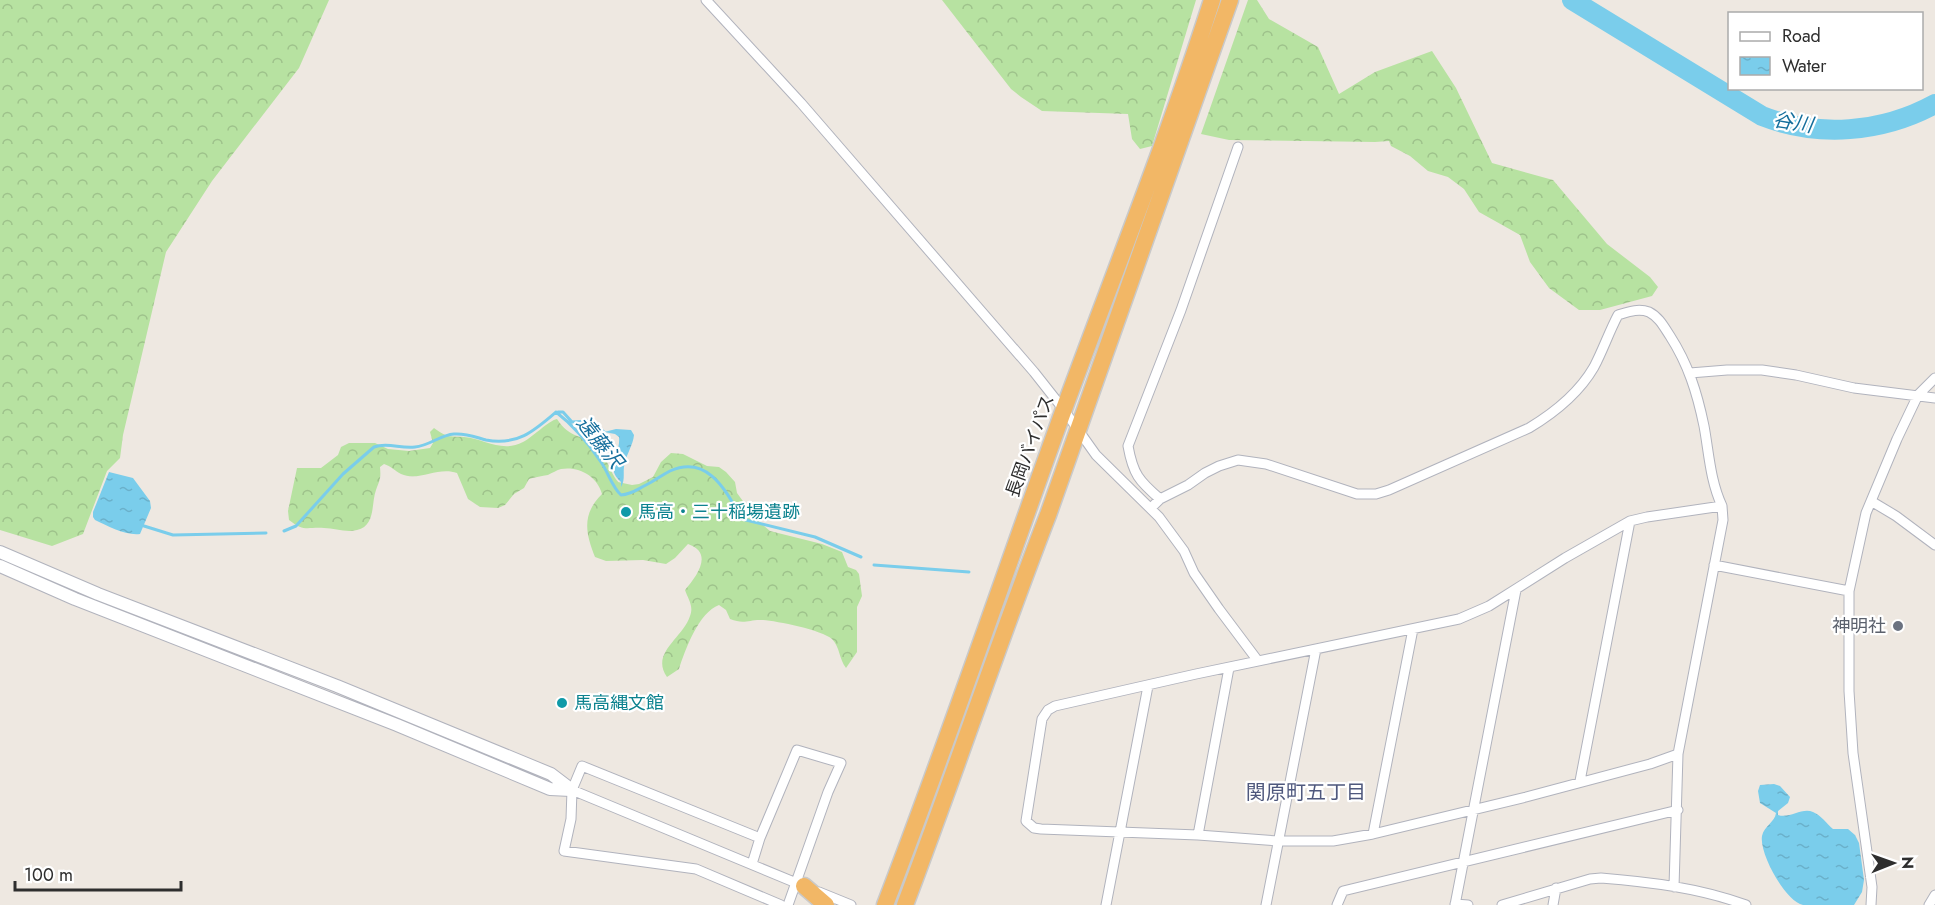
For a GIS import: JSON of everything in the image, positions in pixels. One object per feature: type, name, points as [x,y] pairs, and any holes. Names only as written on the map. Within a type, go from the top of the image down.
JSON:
[{"type":"highway","name":"長岡バイパス","points":[[885,905],[927,796],[1064,410],[1189,72],[1212,0]]},
{"type":"highway","points":[[905,905],[1230,0]]},
{"type":"highway","points":[[800,884],[826,905]]},
{"type":"street","points":[[706,0],[801,104],[1034,372],[1096,455],[1159,517],[1184,551],[1194,573],[1258,661]]},
{"type":"street","points":[[1160,499],[1143,484],[1132,466],[1128,447],[1181,310],[1238,147]]},
{"type":"street","points":[[1150,508],[1160,499],[1219,466],[1238,460],[1266,464],[1357,494],[1377,494],[1389,490],[1529,428],[1550,415],[1585,380],[1618,315],[1633,310],[1646,311],[1656,316],[1684,358],[1690,374],[1704,424],[1714,489],[1722,506],[1723,520],[1678,754],[1674,886]]},
{"type":"street","points":[[1690,374],[1727,370],[1762,370],[1854,388],[1935,398]]},
{"type":"street","points":[[1871,905],[1872,887],[1853,753],[1849,691],[1849,591],[1866,513],[1918,395],[1935,378]]},
{"type":"street","points":[[1871,501],[1896,516],[1935,545]]},
{"type":"street","points":[[1678,754],[1650,764],[1474,809],[1373,834],[1333,841],[1278,841],[1198,835],[1041,829],[1034,828],[1026,821],[1042,719],[1048,710],[1055,706],[1459,619],[1489,606],[1565,558],[1630,521],[1655,515],[1722,506]]},
{"type":"street","points":[[1580,781],[1630,521]]},
{"type":"street","points":[[0,552],[98,594],[337,686],[551,774],[572,790],[851,905]]},
{"type":"street","points":[[1714,565],[1849,591]]},
{"type":"street","points":[[0,566],[75,599],[397,724],[550,789],[572,790]]},
{"type":"street","points":[[1468,905],[1455,904],[1516,590]]},
{"type":"street","points":[[1373,834],[1413,629]]},
{"type":"street","points":[[1266,905],[1316,649]]},
{"type":"street","points":[[1198,835],[1229,668]]},
{"type":"street","points":[[1106,905],[1148,686]]},
{"type":"street","points":[[752,864],[760,838],[797,750],[841,763],[828,792],[800,884],[788,905]]},
{"type":"street","points":[[760,838],[582,766],[572,790],[571,819],[564,851],[696,869],[782,905]]},
{"type":"street","points":[[1337,905],[1343,891],[1678,810]]},
{"type":"street","points":[[1502,905],[1556,888],[1601,878],[1674,886],[1713,894],[1746,905]]},
{"type":"street","points":[[1553,905],[1556,888]]},
{"type":"street","points":[[1708,905],[1713,894]]},
{"type":"street","points":[[1929,905],[1935,895]]},
{"type":"green space","points":[[0,0],[329,0],[299,68],[212,181],[166,252],[123,435],[120,458],[107,471],[83,534],[52,546],[0,530]]},
{"type":"green space","points":[[942,0],[1196,0],[1152,146],[1140,149],[1132,139],[1128,114],[1042,111],[1021,97],[1011,89]]},
{"type":"green space","points":[[1248,0],[1257,0],[1269,19],[1318,47],[1339,94],[1375,72],[1432,51],[1456,88],[1492,163],[1553,180],[1607,244],[1650,277],[1658,287],[1652,296],[1600,310],[1579,310],[1549,288],[1530,262],[1520,235],[1479,212],[1464,189],[1448,177],[1428,171],[1410,156],[1391,146],[1389,141],[1229,140],[1201,134]]},
{"type":"green space","points":[[557,419],[571,433],[596,446],[603,454],[618,482],[639,484],[653,477],[661,462],[671,453],[683,454],[707,466],[719,467],[726,472],[735,482],[737,493],[756,519],[770,531],[822,544],[842,552],[848,567],[859,574],[862,596],[857,607],[857,652],[846,668],[835,642],[827,636],[778,622],[735,621],[730,619],[726,610],[719,605],[705,615],[699,623],[679,669],[667,677],[662,660],[690,616],[691,606],[685,590],[701,565],[700,553],[688,544],[666,564],[643,560],[606,561],[595,557],[587,524],[591,509],[602,494],[592,477],[574,469],[561,469],[548,475],[529,479],[524,488],[514,494],[505,505],[498,508],[480,507],[468,499],[457,473],[443,471],[408,476],[384,464],[380,467],[380,479],[372,513],[363,528],[349,531],[305,528],[289,520],[288,511],[297,468],[321,468],[338,455],[341,447],[349,443],[375,443],[388,449],[409,451],[430,448],[433,443],[430,432],[434,428],[448,436],[472,438],[508,446],[523,442]]},
{"type":"water","points":[[616,429],[631,430],[634,435],[624,466],[621,487],[613,466],[619,437],[604,432]]},
{"type":"water","points":[[109,472],[133,478],[150,501],[151,508],[140,534],[129,534],[117,530],[93,517]]},
{"type":"water","points":[[1760,785],[1780,786],[1790,797],[1788,803],[1778,811],[1778,815],[1813,812],[1833,829],[1848,829],[1855,835],[1859,843],[1864,880],[1862,892],[1854,905],[1803,905],[1796,902],[1781,886],[1769,864],[1762,844],[1763,833],[1776,813],[1760,803],[1758,791]]},
{"type":"waterway","name":"谷川","points":[[1572,0],[1762,116],[1783,123],[1827,130],[1850,129],[1893,121],[1935,104]]},
{"type":"waterway","name":"遠藤沢","points":[[284,531],[296,526],[343,474],[374,447],[420,446],[454,434],[507,441],[532,431],[556,412],[591,448],[621,495],[634,492],[670,471],[683,467],[695,467],[714,478],[742,519],[815,537],[861,557]]},
{"type":"waterway","points":[[558,412],[563,412],[572,422],[592,421],[604,432]]},
{"type":"waterway","name":"遠藤沢","points":[[144,526],[173,535],[266,533]]},
{"type":"waterway","name":"遠藤沢","points":[[874,565],[969,572]]},
{"type":"place","name":"馬高・三十稲場遺跡","points":[[626,512]]},
{"type":"place","name":"神明社","points":[[1898,626]]},
{"type":"place","name":"馬高縄文館","points":[[562,703]]},
{"type":"district","name":"関原町五丁目","points":[[1306,792]]}]
